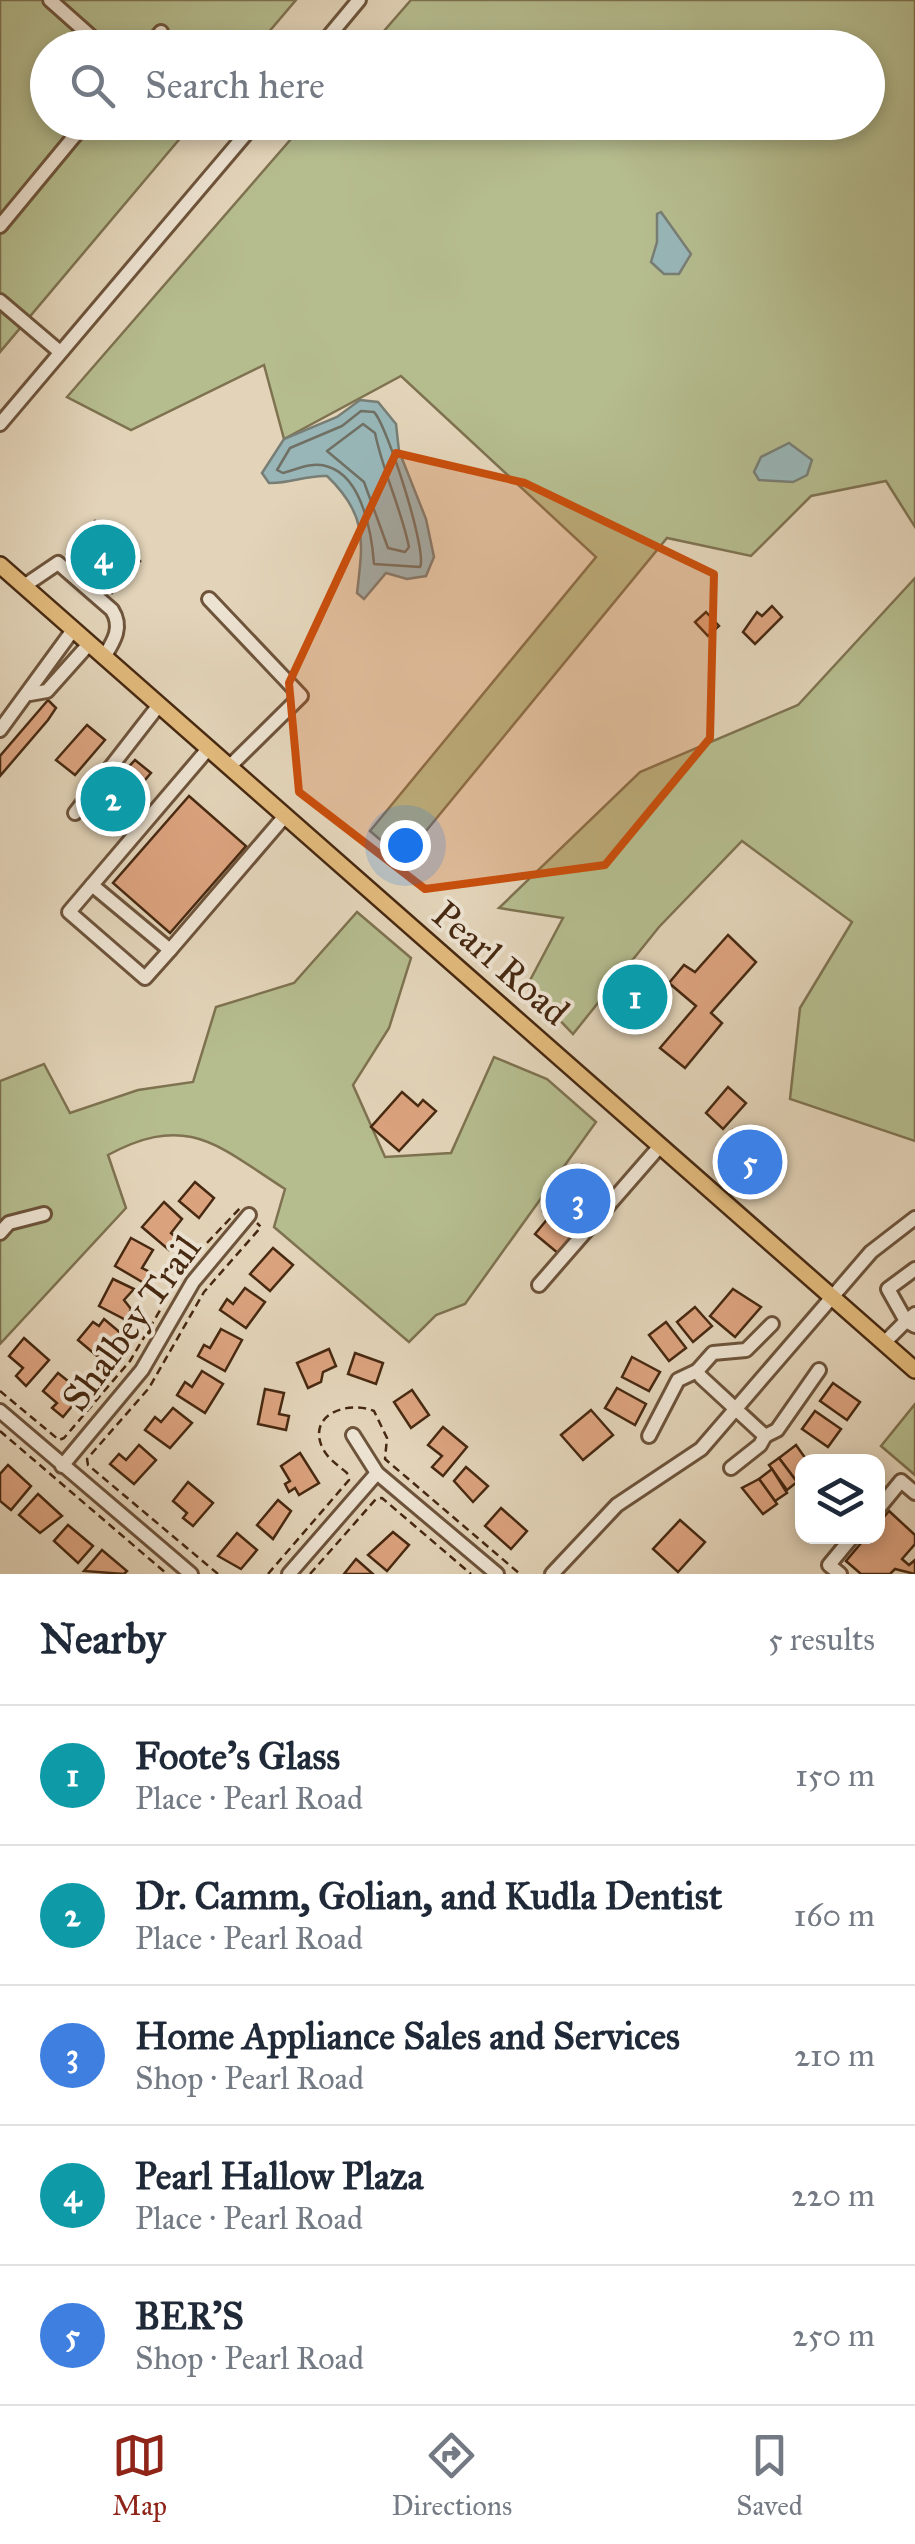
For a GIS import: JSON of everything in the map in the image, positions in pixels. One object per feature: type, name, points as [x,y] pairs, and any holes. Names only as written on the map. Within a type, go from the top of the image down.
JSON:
[{"type":"main road","name":"Pearl Road","points":[[0,565],[915,1370]]},
{"type":"street","points":[[50,0],[84,30]]},
{"type":"street","points":[[334,30],[360,0]]},
{"type":"street","points":[[0,226],[71,140]]},
{"type":"street","points":[[0,424],[241,140]]},
{"type":"street","points":[[0,302],[60,352]]},
{"type":"street","points":[[24,586],[58,563],[85,586],[118,619],[116,638],[104,657]]},
{"type":"street","points":[[209,599],[302,696],[229,767]]},
{"type":"street","points":[[0,730],[30,694],[31,682],[73,630]]},
{"type":"street","points":[[30,694],[47,691],[89,644]]},
{"type":"street","points":[[74,812],[159,705]]},
{"type":"street","points":[[208,748],[69,912],[145,978],[285,816]]},
{"type":"street","points":[[92,885],[170,950]]},
{"type":"street","points":[[539,1285],[660,1146]]},
{"type":"street","points":[[0,1234],[9,1223],[44,1214]]},
{"type":"street","name":"Shalbey Trail","points":[[62,1466],[142,1370],[193,1282],[250,1215]]},
{"type":"street","points":[[552,1574],[597,1522],[638,1490],[686,1463],[871,1252],[915,1218]]},
{"type":"street","points":[[884,1343],[912,1320],[888,1289],[915,1269]]},
{"type":"street","points":[[648,1436],[678,1380],[697,1372],[713,1353],[746,1350],[772,1324]]},
{"type":"street","points":[[731,1468],[760,1445],[764,1436],[777,1430],[818,1370]]},
{"type":"street","points":[[697,1372],[764,1436]]},
{"type":"street","points":[[0,1411],[191,1574]]},
{"type":"street","points":[[353,1435],[377,1472],[497,1574]]},
{"type":"street","points":[[289,1574],[377,1472]]},
{"type":"street","points":[[885,1500],[902,1481],[915,1493]]},
{"type":"street","points":[[840,1574],[829,1565],[846,1544]]},
{"type":"path","points":[[0,1391],[59,1440],[64,1438],[130,1361],[188,1263],[238,1204],[261,1227],[204,1292],[148,1388],[88,1459],[88,1465],[218,1574]]},
{"type":"path","points":[[0,1432],[167,1574]]},
{"type":"path","points":[[310,1574],[379,1498],[471,1574]]},
{"type":"highlighted area","points":[[396,453],[525,483],[714,574],[710,738],[605,865],[425,889],[299,792],[289,683]]},
{"type":"green space","points":[[0,0],[296,0],[270,30],[30,30],[30,140],[179,140],[0,352]]},
{"type":"green space","points":[[411,0],[915,0],[915,527],[886,481],[811,496],[751,556],[667,538],[403,859],[370,831],[596,557],[401,376],[284,439],[264,365],[131,430],[67,397],[290,140],[885,140],[885,30],[385,30]]},
{"type":"green space","points":[[915,578],[915,1141],[790,1099],[800,1008],[852,922],[742,841],[659,927],[573,1034],[527,986],[563,918],[499,908],[640,772],[798,705]]},
{"type":"green space","points":[[357,912],[411,958],[389,1028],[353,1085],[385,1157],[451,1153],[494,1057],[547,1079],[596,1122],[465,1304],[436,1315],[409,1342],[274,1227],[285,1189],[221,1148],[181,1136],[160,1136],[108,1155],[126,1208],[0,1344],[0,1081],[44,1064],[70,1113],[138,1090],[193,1082],[216,1007],[294,983]]},
{"type":"green space","points":[[915,1404],[915,1475],[881,1446]]},
{"type":"water","points":[[661,212],[691,254],[679,274],[664,274],[651,262],[657,242],[657,214]]},
{"type":"water","points":[[360,400],[378,402],[396,424],[399,451],[426,519],[434,557],[426,576],[407,579],[386,573],[364,599],[357,593],[360,530],[340,490],[327,476],[269,483],[262,473],[284,439],[337,417]]},
{"type":"water","points":[[789,443],[812,460],[807,475],[793,482],[759,480],[754,472],[761,457]]},
{"type":"building","points":[[95,521],[140,561],[112,593],[67,554]]},
{"type":"building","points":[[772,606],[782,617],[755,644],[743,632],[757,612],[762,616]]},
{"type":"building","points":[[706,612],[719,626],[708,636],[695,622]]},
{"type":"building","points":[[48,700],[56,708],[0,776],[0,756]]},
{"type":"building","points":[[87,725],[105,740],[75,775],[56,760]]},
{"type":"building","points":[[135,760],[151,773],[108,823],[89,809]]},
{"type":"building","points":[[189,796],[246,846],[170,933],[113,883]]},
{"type":"building","points":[[728,935],[756,962],[711,1013],[722,1023],[685,1068],[660,1048],[696,1006],[669,983],[684,965],[695,972]]},
{"type":"building","points":[[640,971],[659,987],[629,1023],[610,1007]]},
{"type":"building","points":[[728,1087],[746,1103],[723,1129],[706,1113]]},
{"type":"building","points":[[402,1092],[418,1106],[423,1100],[436,1111],[399,1151],[371,1127]]},
{"type":"building","points":[[733,1130],[775,1167],[759,1184],[718,1148]]},
{"type":"building","points":[[582,1165],[613,1191],[559,1254],[535,1234],[549,1217],[543,1211]]},
{"type":"building","points":[[195,1182],[214,1198],[199,1218],[179,1201]]},
{"type":"building","points":[[164,1202],[182,1219],[171,1233],[178,1239],[169,1250],[142,1227]]},
{"type":"building","points":[[131,1238],[153,1250],[142,1268],[150,1272],[144,1283],[115,1266]]},
{"type":"building","points":[[273,1248],[293,1265],[270,1291],[250,1274]]},
{"type":"building","points":[[113,1279],[134,1289],[124,1300],[131,1309],[126,1320],[99,1306]]},
{"type":"building","points":[[245,1288],[265,1302],[246,1328],[220,1310],[227,1299],[233,1304]]},
{"type":"building","points":[[733,1289],[761,1307],[735,1337],[710,1316]]},
{"type":"building","points":[[695,1307],[712,1326],[693,1342],[677,1322]]},
{"type":"building","points":[[104,1319],[123,1335],[116,1343],[106,1339],[105,1345],[112,1351],[103,1361],[78,1340],[93,1322],[99,1326]]},
{"type":"building","points":[[666,1322],[686,1348],[669,1361],[649,1335]]},
{"type":"building","points":[[221,1329],[242,1340],[225,1371],[198,1356],[204,1345],[210,1348]]},
{"type":"building","points":[[24,1338],[49,1360],[26,1386],[16,1376],[23,1368],[9,1356]]},
{"type":"building","points":[[329,1349],[336,1366],[323,1372],[321,1382],[308,1388],[297,1363]]},
{"type":"building","points":[[355,1353],[383,1363],[376,1384],[348,1374]]},
{"type":"building","points":[[632,1357],[660,1372],[649,1391],[622,1377]]},
{"type":"building","points":[[202,1371],[223,1384],[205,1413],[177,1395],[185,1382],[192,1387]]},
{"type":"building","points":[[58,1373],[83,1393],[63,1417],[52,1408],[57,1403],[43,1391]]},
{"type":"building","points":[[833,1383],[860,1402],[847,1420],[820,1401]]},
{"type":"building","points":[[617,1388],[646,1404],[635,1425],[605,1408]]},
{"type":"building","points":[[265,1389],[284,1393],[279,1414],[289,1416],[286,1430],[258,1424]]},
{"type":"building","points":[[412,1390],[429,1415],[411,1428],[394,1402]]},
{"type":"building","points":[[173,1408],[192,1423],[170,1448],[145,1430],[155,1417],[161,1422]]},
{"type":"building","points":[[591,1410],[613,1435],[583,1460],[561,1435]]},
{"type":"building","points":[[815,1411],[841,1429],[828,1447],[802,1429]]},
{"type":"building","points":[[443,1427],[467,1447],[443,1476],[432,1467],[442,1456],[428,1445]]},
{"type":"building","points":[[139,1445],[156,1460],[134,1484],[110,1464],[119,1454],[126,1460]]},
{"type":"building","points":[[796,1445],[802,1454],[795,1454],[795,1479],[779,1458]]},
{"type":"building","points":[[300,1453],[319,1483],[299,1495],[295,1488],[289,1492],[285,1484],[290,1481],[281,1466]]},
{"type":"building","points":[[779,1458],[795,1484],[787,1490],[769,1465]]},
{"type":"building","points":[[8,1465],[31,1486],[11,1510],[0,1501],[0,1474]]},
{"type":"building","points":[[466,1467],[488,1486],[473,1502],[454,1481]]},
{"type":"building","points":[[772,1469],[787,1493],[775,1501],[759,1479]]},
{"type":"building","points":[[759,1479],[777,1504],[763,1514],[742,1488]]},
{"type":"building","points":[[188,1482],[213,1503],[193,1526],[183,1518],[187,1513],[173,1501]]},
{"type":"building","points":[[38,1494],[62,1516],[40,1533],[19,1515]]},
{"type":"building","points":[[278,1500],[291,1511],[273,1539],[257,1525]]},
{"type":"building","points":[[501,1508],[527,1531],[511,1549],[485,1526]]},
{"type":"building","points":[[889,1511],[915,1535],[915,1544],[902,1559],[909,1565],[915,1560],[915,1574],[895,1569],[890,1574],[861,1574],[846,1561],[860,1544],[885,1544],[885,1516]]},
{"type":"building","points":[[680,1520],[705,1542],[678,1572],[653,1549]]},
{"type":"building","points":[[68,1525],[93,1546],[78,1563],[54,1541]]},
{"type":"building","points":[[393,1532],[409,1545],[387,1571],[368,1555]]},
{"type":"building","points":[[237,1533],[257,1550],[241,1569],[218,1556]]},
{"type":"building","points":[[102,1550],[127,1571],[84,1571]]},
{"type":"building","points":[[356,1559],[373,1574],[344,1574]]},
{"type":"place","name":"Pearl Hallow Plaza","points":[[103,557]]},
{"type":"place","name":"Dr. Camm, Golian, and Kudla Dentist","points":[[113,799]]},
{"type":"place","name":"Foote's Glass","points":[[635,997]]},
{"type":"place","name":"BER'S","points":[[750,1162]]},
{"type":"place","name":"Home Appliance Sales and Services","points":[[578,1201]]}]
